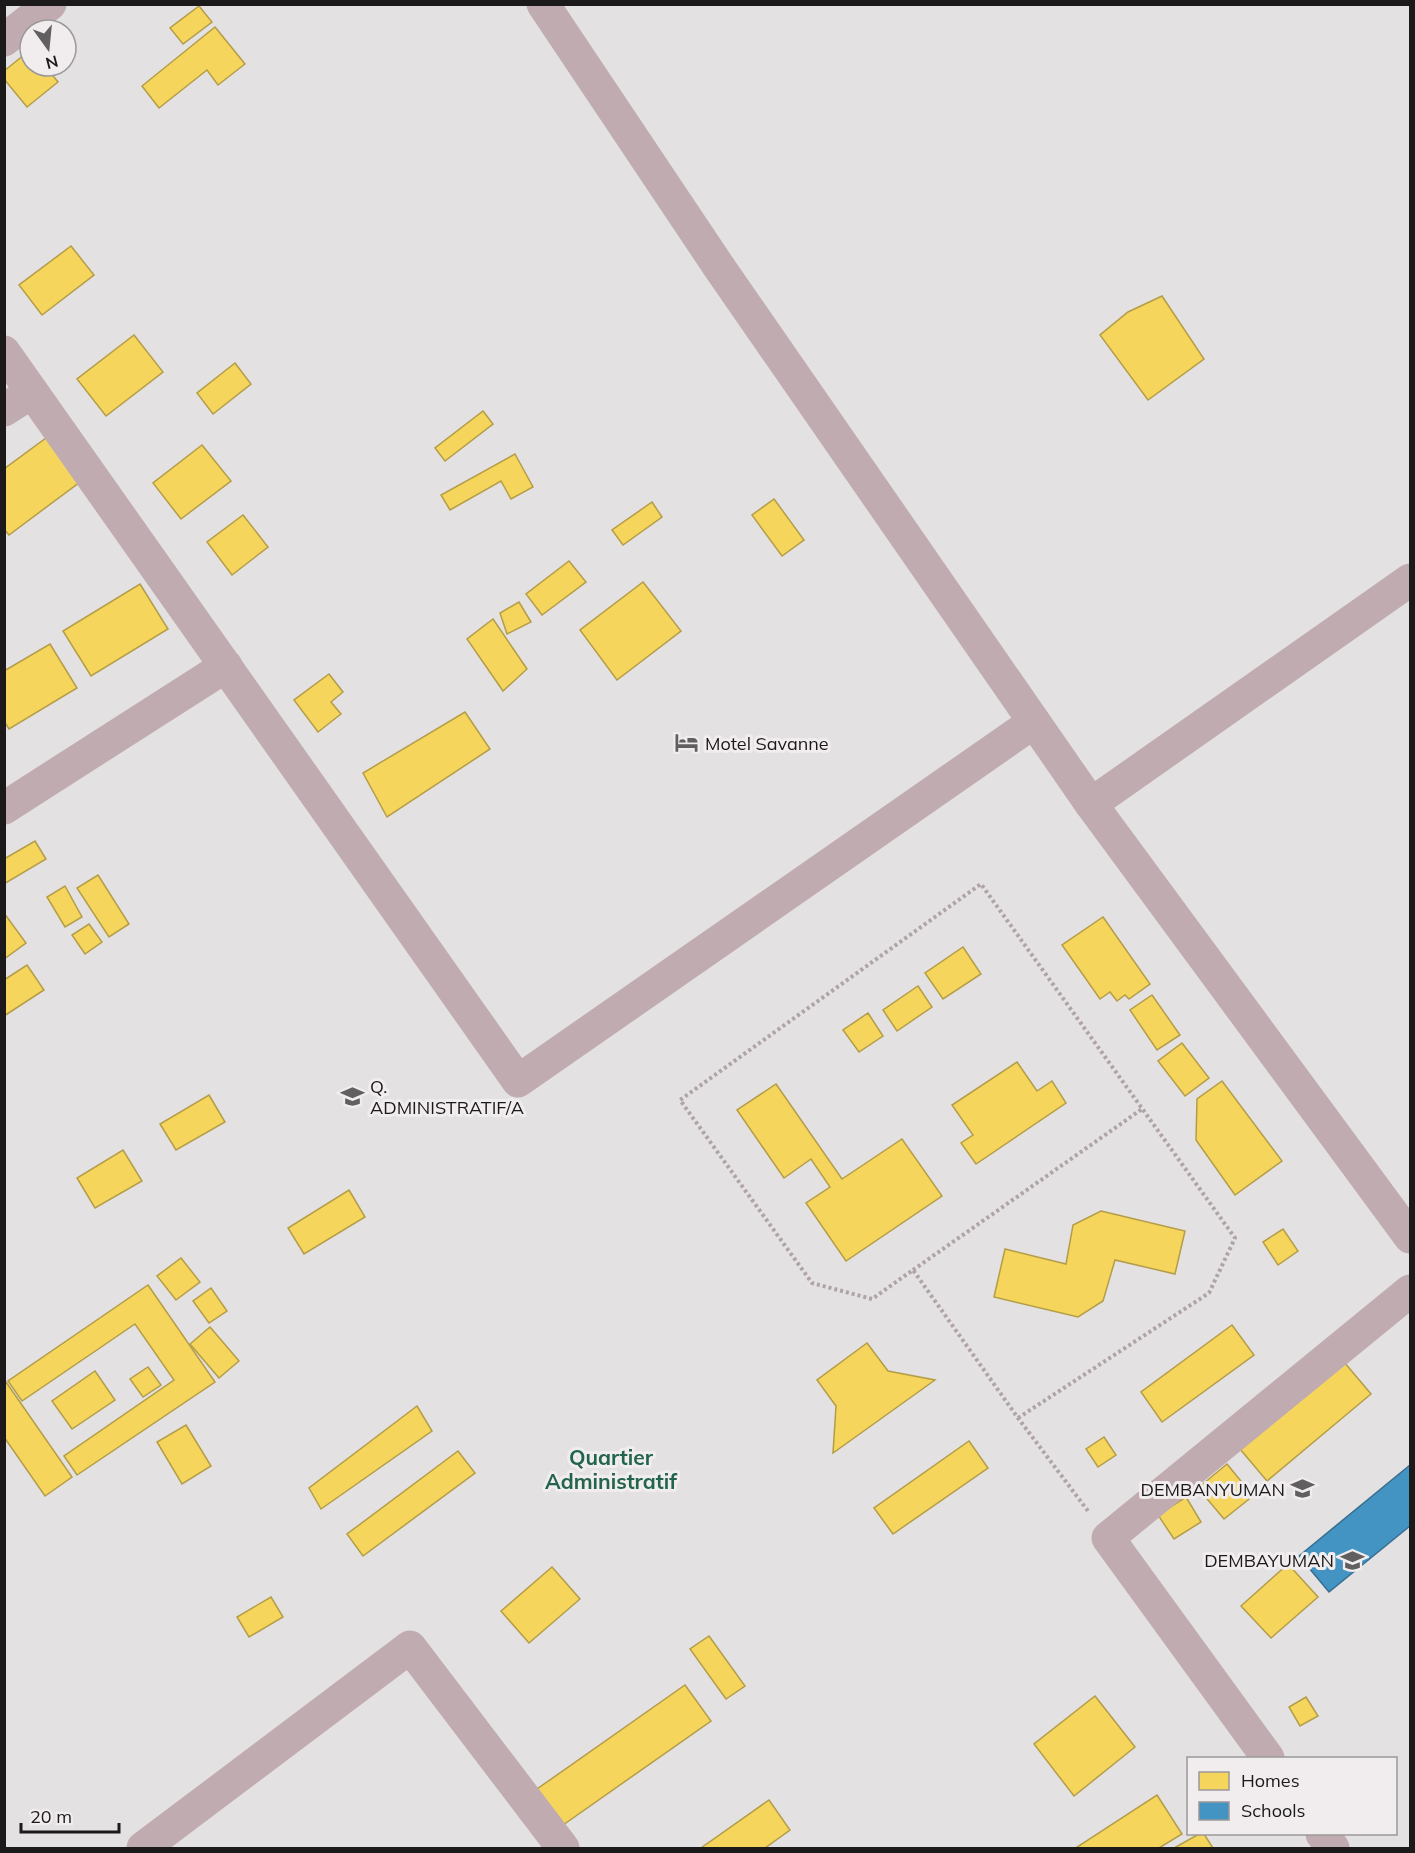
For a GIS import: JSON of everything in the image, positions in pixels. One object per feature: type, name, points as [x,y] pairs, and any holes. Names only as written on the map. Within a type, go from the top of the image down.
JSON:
[{"type":"street","points":[[4,40],[50,4]]},
{"type":"street","points":[[543,4],[719,267],[1091,804],[1410,1237]]},
{"type":"street","points":[[4,352],[518,1081],[1034,722]]},
{"type":"street","points":[[4,410],[32,392]]},
{"type":"street","points":[[1091,804],[1410,580]]},
{"type":"street","points":[[4,808],[226,666]]},
{"type":"street","points":[[1267,1757],[1108,1538],[1410,1291]]},
{"type":"street","points":[[143,1848],[410,1647],[563,1848]]},
{"type":"street","points":[[1323,1835],[1333,1848]]},
{"type":"path","points":[[1018,1418],[1209,1293],[1235,1238],[1142,1108],[981,885],[680,1100],[812,1283],[872,1299],[1142,1108]]},
{"type":"path","points":[[913,1270],[1018,1418],[1108,1538]]},
{"type":"building: Homes","points":[[199,6],[212,22],[183,44],[170,28]]},
{"type":"building: Homes","points":[[215,27],[245,64],[218,85],[207,70],[159,108],[142,86]]},
{"type":"building: Homes","points":[[18,60],[18,78],[55,78],[58,82],[27,107],[4,79],[4,71]]},
{"type":"building: Homes","points":[[71,246],[94,275],[42,315],[19,285]]},
{"type":"building: Homes","points":[[1162,296],[1204,359],[1148,400],[1100,335],[1128,312]]},
{"type":"building: Homes","points":[[134,335],[163,372],[106,416],[77,379]]},
{"type":"building: Homes","points":[[235,363],[251,384],[213,414],[197,393]]},
{"type":"building: Homes","points":[[483,411],[493,424],[445,461],[435,448]]},
{"type":"building: Homes","points":[[46,438],[80,482],[9,535],[4,529],[4,469]]},
{"type":"building: Homes","points":[[202,445],[231,481],[181,519],[153,483]]},
{"type":"building: Homes","points":[[515,454],[533,487],[511,499],[501,481],[450,510],[441,495]]},
{"type":"building: Homes","points":[[774,499],[804,540],[782,556],[752,515]]},
{"type":"building: Homes","points":[[652,502],[662,517],[623,545],[612,530]]},
{"type":"building: Homes","points":[[243,515],[268,547],[232,575],[207,542]]},
{"type":"building: Homes","points":[[569,561],[586,582],[542,615],[526,594]]},
{"type":"building: Homes","points":[[643,582],[681,631],[617,680],[580,630]]},
{"type":"building: Homes","points":[[140,584],[168,629],[91,676],[63,631]]},
{"type":"building: Homes","points":[[519,602],[531,622],[507,634],[500,613]]},
{"type":"building: Homes","points":[[493,619],[527,669],[503,691],[467,639]]},
{"type":"building: Homes","points":[[50,644],[77,688],[9,729],[4,721],[4,671]]},
{"type":"building: Homes","points":[[329,674],[343,692],[331,702],[341,714],[318,732],[294,700]]},
{"type":"building: Homes","points":[[465,712],[490,749],[387,817],[363,773]]},
{"type":"building: Homes","points":[[35,841],[46,859],[4,884],[4,859]]},
{"type":"building: Homes","points":[[98,875],[129,924],[109,937],[77,888]]},
{"type":"building: Homes","points":[[65,886],[82,917],[65,927],[47,897]]},
{"type":"building: Homes","points":[[4,913],[26,943],[4,959]]},
{"type":"building: Homes","points":[[1103,917],[1150,984],[1129,999],[1125,995],[1117,1001],[1110,992],[1100,999],[1062,945]]},
{"type":"building: Homes","points":[[89,924],[102,942],[85,954],[72,935]]},
{"type":"building: Homes","points":[[963,947],[981,974],[943,999],[925,973]]},
{"type":"building: Homes","points":[[27,965],[44,990],[4,1016],[4,980]]},
{"type":"building: Homes","points":[[918,986],[932,1007],[897,1031],[883,1010]]},
{"type":"building: Homes","points":[[1152,995],[1180,1035],[1157,1050],[1130,1010]]},
{"type":"building: Homes","points":[[868,1013],[883,1036],[859,1052],[843,1030]]},
{"type":"building: Homes","points":[[1182,1043],[1209,1078],[1185,1096],[1158,1061]]},
{"type":"building: Homes","points":[[1017,1062],[1037,1091],[1052,1081],[1066,1103],[976,1164],[961,1143],[973,1135],[952,1105]]},
{"type":"building: Homes","points":[[1222,1081],[1282,1161],[1235,1195],[1196,1140],[1197,1099]]},
{"type":"building: Homes","points":[[776,1084],[842,1179],[902,1139],[942,1196],[846,1261],[806,1203],[830,1187],[811,1159],[784,1178],[737,1110]]},
{"type":"building: Homes","points":[[209,1095],[225,1122],[176,1150],[160,1124]]},
{"type":"building: Homes","points":[[123,1150],[142,1181],[95,1208],[77,1178]]},
{"type":"building: Homes","points":[[349,1190],[365,1217],[304,1254],[288,1228]]},
{"type":"building: Homes","points":[[1101,1211],[1185,1231],[1175,1274],[1115,1260],[1103,1301],[1078,1317],[994,1297],[1005,1249],[1066,1264],[1073,1225]]},
{"type":"building: Homes","points":[[1283,1229],[1298,1251],[1278,1265],[1263,1242]]},
{"type":"building: Homes","points":[[181,1258],[200,1282],[176,1300],[157,1276]]},
{"type":"building: Homes","points":[[148,1285],[215,1382],[77,1475],[64,1456],[174,1380],[135,1324],[22,1401],[8,1381]]},
{"type":"building: Homes","points":[[211,1288],[227,1311],[209,1323],[193,1301]]},
{"type":"building: Homes","points":[[1232,1325],[1254,1355],[1162,1422],[1141,1392]]},
{"type":"building: Homes","points":[[210,1327],[239,1361],[219,1378],[190,1344]]},
{"type":"building: Homes","points":[[867,1343],[888,1371],[935,1380],[833,1453],[836,1406],[817,1380]]},
{"type":"building: Homes","points":[[1344,1362],[1371,1394],[1267,1481],[1240,1449]]},
{"type":"building: Homes","points":[[148,1367],[161,1385],[143,1397],[130,1379]]},
{"type":"building: Homes","points":[[95,1371],[115,1400],[72,1429],[52,1401]]},
{"type":"building: Homes","points":[[6,1382],[72,1477],[45,1496],[4,1437],[4,1383]]},
{"type":"building: Homes","points":[[417,1406],[432,1431],[321,1509],[309,1488]]},
{"type":"building: Homes","points":[[186,1425],[211,1466],[182,1484],[157,1442]]},
{"type":"building: Homes","points":[[1104,1437],[1116,1455],[1098,1467],[1086,1449]]},
{"type":"building: Homes","points":[[969,1441],[988,1468],[893,1534],[874,1508]]},
{"type":"building: Homes","points":[[458,1451],[475,1473],[363,1556],[347,1534]]},
{"type":"building: Homes","points":[[1227,1464],[1253,1496],[1224,1519],[1198,1488]]},
{"type":"building: Homes","points":[[1186,1497],[1201,1522],[1174,1539],[1158,1515]]},
{"type":"building: Homes","points":[[1288,1564],[1318,1597],[1271,1638],[1241,1606]]},
{"type":"building: Homes","points":[[552,1567],[580,1599],[529,1643],[501,1611]]},
{"type":"building: Homes","points":[[271,1597],[283,1617],[249,1637],[237,1617]]},
{"type":"building: Homes","points":[[709,1636],[745,1686],[726,1699],[690,1649]]},
{"type":"building: Homes","points":[[685,1685],[711,1721],[563,1825],[537,1789]]},
{"type":"building: Homes","points":[[1095,1696],[1135,1747],[1074,1796],[1034,1744]]},
{"type":"building: Homes","points":[[1306,1697],[1318,1716],[1300,1726],[1289,1707]]},
{"type":"building: Homes","points":[[1157,1795],[1182,1834],[1159,1848],[1077,1847]]},
{"type":"building: Homes","points":[[769,1800],[790,1830],[765,1848],[701,1848]]},
{"type":"building: Homes","points":[[1197,1835],[1205,1835],[1213,1848],[1174,1848]]},
{"type":"building: Schools","points":[[1410,1465],[1410,1526],[1329,1592],[1299,1556]]},
{"type":"place","name":"Motel Savanne","points":[[687,743]]},
{"type":"place","name":"Q. ADMINISTRATIF/A","points":[[352,1096]]},
{"type":"place","name":"DEMBANYUMAN","points":[[1303,1489]]},
{"type":"place","name":"DEMBAYUMAN","points":[[1352,1560]]},
{"type":"district","name":"Quartier Administratif","points":[[611,1469]]}]
